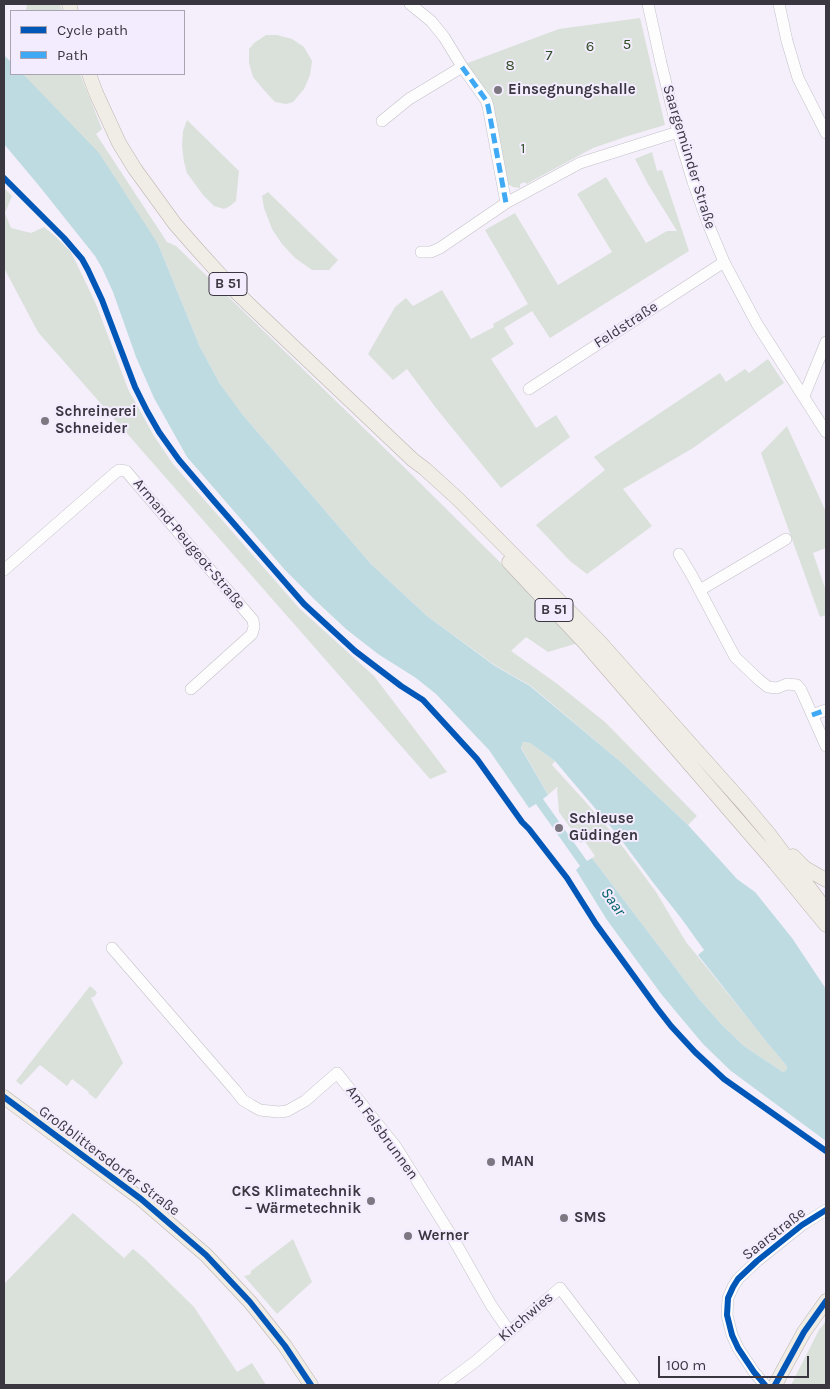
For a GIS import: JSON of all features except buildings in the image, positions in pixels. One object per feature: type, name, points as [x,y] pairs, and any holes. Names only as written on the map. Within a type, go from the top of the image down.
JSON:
[{"type":"main road","name":"B 51","points":[[89,75],[119,143],[135,170],[175,224],[234,290],[413,460],[458,499],[598,640],[706,760],[769,834],[826,910]]},
{"type":"main road","name":"B 51","points":[[413,460],[421,474],[507,559],[585,643],[775,863],[826,925]]},
{"type":"main road","points":[[769,834],[783,844],[805,868],[826,880]]},
{"type":"main road","points":[[775,863],[802,886],[826,894]]},
{"type":"main road","name":"Großblittersdorfer Straße","points":[[5,1100],[141,1199],[206,1255],[250,1302],[285,1346],[311,1385]]},
{"type":"main road","points":[[775,1385],[804,1332],[826,1301]]},
{"type":"street","points":[[410,4],[431,21],[444,37],[462,67],[486,100],[506,203]]},
{"type":"street","name":"Saargemünder Straße","points":[[648,4],[678,132],[705,217],[724,262],[757,324],[826,432]]},
{"type":"street","points":[[779,4],[798,78],[826,133]]},
{"type":"street","points":[[382,121],[409,99],[462,67]]},
{"type":"street","points":[[421,252],[431,252],[440,248],[506,203],[580,163],[678,132]]},
{"type":"street","name":"Feldstraße","points":[[529,389],[724,262]]},
{"type":"street","points":[[804,396],[826,342]]},
{"type":"street","name":"Armand-Peugeot-Straße","points":[[4,570],[115,473],[119,470],[126,471],[253,620],[252,634],[191,688]]},
{"type":"street","points":[[700,590],[786,539]]},
{"type":"street","points":[[679,554],[735,657],[768,687],[777,688],[788,684],[796,685],[801,690],[826,746]]},
{"type":"street","points":[[812,715],[826,710]]},
{"type":"street","name":"Am Felsbrunnen","points":[[112,948],[232,1087],[244,1100],[260,1110],[269,1112],[287,1111],[305,1101],[337,1073],[396,1147],[450,1233],[491,1306],[509,1331]]},
{"type":"street","name":"Saarstraße","points":[[765,1385],[738,1348],[732,1335],[727,1315],[728,1298],[738,1280],[757,1261],[802,1225],[826,1210]]},
{"type":"street","name":"Kirchwies","points":[[444,1385],[560,1288],[634,1385]]},
{"type":"green space","points":[[27,4],[60,4],[62,10],[26,10]]},
{"type":"green space","points":[[640,18],[665,125],[593,148],[527,184],[524,182],[520,184],[520,188],[508,184],[491,101],[465,64],[559,29]]},
{"type":"green space","points":[[266,35],[277,35],[292,39],[304,47],[312,61],[310,75],[304,89],[293,102],[286,104],[275,102],[253,77],[249,63],[249,49]]},
{"type":"green space","points":[[24,75],[80,75],[102,129],[96,134],[167,242],[176,246],[406,469],[516,578],[578,643],[548,652],[526,637],[511,651],[556,683],[605,722],[697,816],[688,825],[622,763],[531,686],[496,666],[427,616],[371,564],[242,414],[220,384],[200,347],[158,244]]},
{"type":"green space","points":[[187,120],[239,171],[236,201],[224,209],[214,206],[203,195],[187,173],[182,146],[183,131]]},
{"type":"green space","points":[[652,152],[657,171],[662,170],[689,251],[550,338],[532,311],[504,328],[514,344],[491,359],[536,428],[556,415],[570,437],[501,488],[407,369],[393,380],[368,354],[395,307],[406,298],[413,306],[442,290],[471,339],[494,327],[493,324],[528,304],[485,230],[515,213],[558,285],[612,252],[577,194],[606,177],[646,243],[667,231],[677,231],[635,159]]},
{"type":"green space","points":[[4,188],[12,196],[5,213],[11,228],[31,233],[44,227],[71,252],[96,304],[128,389],[154,436],[173,464],[299,608],[374,676],[447,772],[430,779],[38,332],[4,268]]},
{"type":"green space","points":[[268,192],[338,260],[329,270],[312,270],[295,258],[282,244],[272,229],[264,208],[262,196]]},
{"type":"green space","points":[[768,359],[784,383],[693,448],[623,489],[652,526],[587,574],[570,561],[536,525],[605,470],[594,457],[720,373],[726,382],[745,369],[749,373]]},
{"type":"green space","points":[[787,426],[826,512],[826,548],[813,553],[826,591],[826,615],[820,617],[761,453]]},
{"type":"green space","points":[[523,742],[530,743],[555,761],[552,765],[614,835],[656,892],[686,942],[786,1065],[786,1072],[783,1072],[744,1046],[699,999],[592,858],[595,856],[586,843],[584,841],[581,843],[559,812],[558,788],[548,795],[521,747]]},
{"type":"green space","points":[[90,986],[97,992],[91,998],[123,1063],[96,1099],[72,1079],[67,1086],[40,1065],[21,1085],[16,1081]]},
{"type":"green space","points":[[73,1213],[124,1258],[133,1249],[144,1258],[194,1307],[237,1372],[252,1363],[266,1385],[4,1385],[4,1284]]},
{"type":"green space","points":[[293,1239],[312,1282],[277,1314],[244,1276],[249,1275],[251,1271]]},
{"type":"green space","points":[[826,1321],[826,1385],[791,1385],[819,1330]]},
{"type":"water","name":"Saar","points":[[4,55],[10,61],[10,75],[24,75],[99,153],[158,244],[200,347],[220,384],[242,414],[371,564],[427,616],[495,666],[530,686],[622,763],[688,825],[737,879],[755,892],[792,938],[826,989],[826,1141],[731,1071],[703,1044],[662,995],[607,920],[576,870],[580,866],[536,804],[529,808],[489,750],[436,694],[416,678],[378,654],[346,629],[316,601],[285,570],[187,457],[154,398],[102,268],[95,256],[4,144]],"holes":[[[523,742],[530,743],[555,761],[616,833],[681,918],[704,950],[698,955],[786,1065],[786,1071],[783,1072],[744,1046],[722,1025],[699,999],[592,858],[587,861],[543,799],[548,795],[521,748]]]},
{"type":"waterway","points":[[706,893],[741,938]]},
{"type":"marked path","points":[[462,67],[486,100],[488,106],[506,203]]},
{"type":"marked path","points":[[812,715],[826,710]]},
{"type":"cycle path","points":[[4,178],[64,238],[82,259],[102,300],[135,387],[159,432],[179,460],[304,604],[355,651],[401,686],[423,700],[477,759],[522,822],[567,878],[596,924],[657,1008],[695,1052],[724,1079],[826,1151]]},
{"type":"cycle path","points":[[4,1097],[141,1199],[206,1255],[250,1302],[285,1346],[311,1385]]},
{"type":"cycle path","points":[[765,1385],[738,1348],[732,1335],[727,1315],[728,1298],[738,1279],[757,1261],[802,1225],[826,1210]]},
{"type":"cycle path","points":[[775,1385],[804,1332],[826,1301]]},
{"type":"place","name":"Einsegnungshalle","points":[[498,90]]},
{"type":"place","name":"Schreinerei Schneider","points":[[45,421]]},
{"type":"place","name":"Schleuse Güdingen","points":[[559,828]]},
{"type":"place","name":"MAN","points":[[491,1162]]},
{"type":"place","name":"CKS Klimatechnik – Wärmetechnik","points":[[371,1201]]},
{"type":"place","name":"SMS","points":[[564,1218]]},
{"type":"place","name":"Werner","points":[[408,1236]]},
{"type":"park label","name":"5","points":[[627,45]]},
{"type":"park label","name":"6","points":[[590,47]]},
{"type":"park label","name":"7","points":[[549,56]]},
{"type":"park label","name":"8","points":[[510,66]]},
{"type":"park label","name":"1","points":[[523,149]]}]
